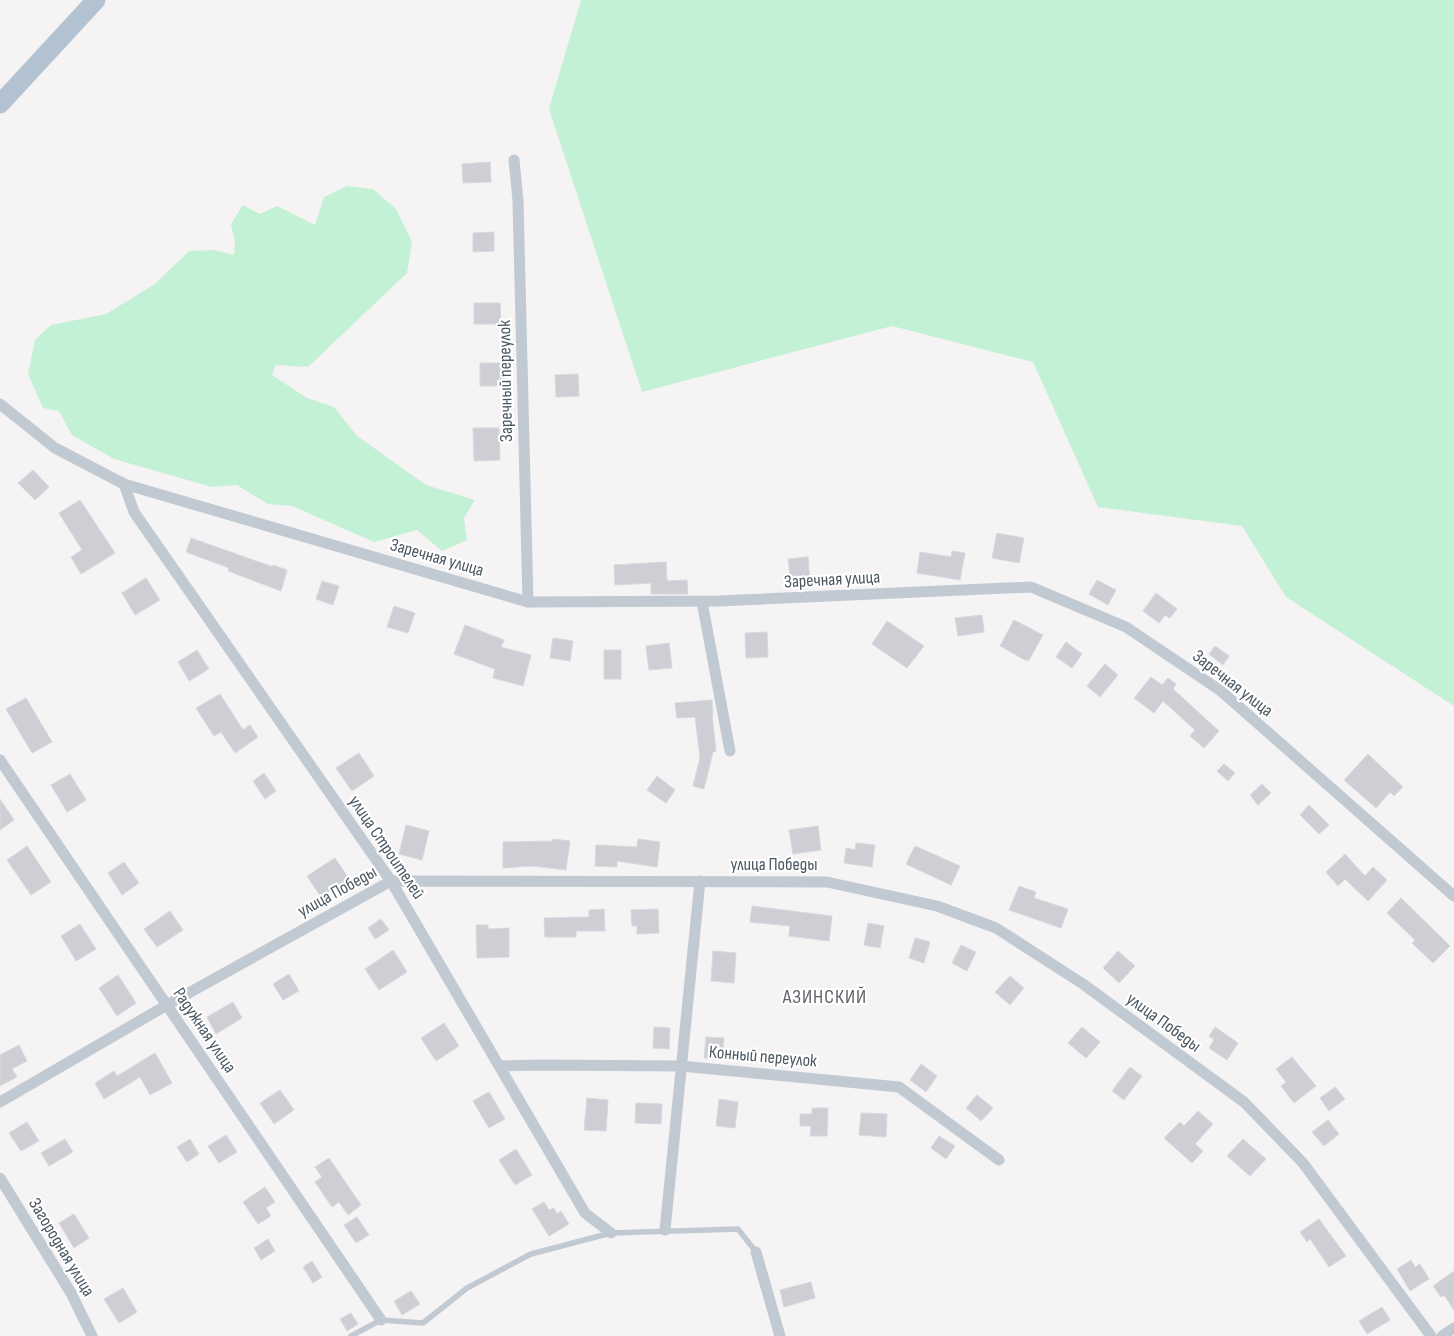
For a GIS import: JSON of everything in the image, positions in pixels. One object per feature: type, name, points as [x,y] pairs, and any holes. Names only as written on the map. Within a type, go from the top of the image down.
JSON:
[{"type":"main road","points":[[0,104],[96,0]]},
{"type":"street","name":"Заречный переулок","points":[[514,160],[518,201],[528,602]]},
{"type":"street","name":"Заречная улица","points":[[0,404],[55,448],[124,484],[528,602],[702,602],[1031,587],[1126,627],[1221,691],[1454,896]]},
{"type":"street","name":"улица Строителей","points":[[124,484],[134,512],[391,881],[585,1213],[611,1233]]},
{"type":"street","points":[[702,602],[730,750]]},
{"type":"street","name":"Радужная улица","points":[[0,760],[382,1320]]},
{"type":"street","name":"улица Победы","points":[[0,1102],[167,1005],[391,881],[827,882],[937,906],[996,928],[1083,984],[1244,1102],[1303,1163],[1431,1336]]},
{"type":"street","points":[[665,1230],[700,881]]},
{"type":"street","name":"Конный переулок","points":[[499,1066],[682,1066],[899,1087],[999,1160]]},
{"type":"street","name":"Загородная улица","points":[[0,1178],[72,1293],[92,1336]]},
{"type":"street","points":[[756,1252],[780,1336]]},
{"type":"street","points":[[1442,1336],[1454,1328]]},
{"type":"lane","points":[[351,1336],[382,1320],[422,1324],[467,1288],[531,1254],[611,1233],[738,1228],[756,1252]]},
{"type":"green space","points":[[581,0],[1454,0],[1454,706],[1286,597],[1242,526],[1098,507],[1033,362],[892,326],[642,392],[549,109]]},
{"type":"green space","points":[[347,186],[373,189],[396,209],[412,242],[407,273],[308,367],[276,365],[272,375],[307,398],[334,407],[357,436],[426,485],[475,500],[464,518],[467,540],[442,551],[417,530],[374,542],[292,506],[268,504],[237,485],[212,487],[114,459],[72,435],[59,411],[43,408],[28,374],[35,340],[51,325],[106,314],[155,284],[189,251],[214,250],[234,255],[235,243],[231,224],[243,205],[260,214],[277,206],[315,225],[324,197]]},
{"type":"building","points":[[490,162],[491,182],[463,183],[462,164]]},
{"type":"building","points":[[494,232],[494,251],[473,252],[473,233]]},
{"type":"building","points":[[474,303],[500,303],[501,324],[474,324]]},
{"type":"building","points":[[480,363],[504,363],[505,386],[480,386]]},
{"type":"building","points":[[578,374],[579,396],[556,397],[555,375]]},
{"type":"building","points":[[473,428],[499,428],[500,460],[474,461]]},
{"type":"building","points":[[33,470],[49,487],[35,500],[18,483]]},
{"type":"building","points":[[80,500],[115,553],[81,574],[71,557],[82,550],[59,513]]},
{"type":"building","points":[[997,533],[1024,538],[1019,563],[992,558]]},
{"type":"building","points":[[191,538],[273,567],[273,565],[287,570],[281,591],[228,571],[229,568],[186,552]]},
{"type":"building","points":[[952,551],[965,553],[960,580],[917,573],[920,552],[951,557]]},
{"type":"building","points":[[808,557],[810,583],[791,584],[788,559]]},
{"type":"building","points":[[666,562],[667,581],[687,580],[688,594],[651,594],[651,583],[615,585],[614,565]]},
{"type":"building","points":[[146,578],[160,600],[135,615],[122,593]]},
{"type":"building","points":[[1097,580],[1116,590],[1108,605],[1089,594]]},
{"type":"building","points":[[322,581],[339,586],[333,605],[316,599]]},
{"type":"building","points":[[1156,593],[1177,609],[1170,618],[1165,615],[1159,623],[1143,611]]},
{"type":"building","points":[[394,606],[415,613],[408,633],[387,627]]},
{"type":"building","points":[[982,615],[984,632],[958,636],[955,618]]},
{"type":"building","points":[[1014,620],[1043,635],[1029,660],[1025,660],[1000,646]]},
{"type":"building","points":[[887,621],[924,646],[907,668],[872,644]]},
{"type":"building","points":[[465,625],[504,640],[501,647],[531,655],[523,686],[493,678],[495,669],[454,654]]},
{"type":"building","points":[[767,632],[768,657],[746,658],[745,633]]},
{"type":"building","points":[[553,638],[573,641],[570,661],[550,658]]},
{"type":"building","points":[[1066,642],[1082,654],[1072,668],[1056,657]]},
{"type":"building","points":[[669,643],[672,668],[649,670],[646,646]]},
{"type":"building","points":[[1215,646],[1229,656],[1223,665],[1209,654]]},
{"type":"building","points":[[197,650],[209,669],[189,681],[178,662]]},
{"type":"building","points":[[604,650],[621,650],[621,679],[604,679]]},
{"type":"building","points":[[1105,664],[1118,675],[1100,697],[1087,686]]},
{"type":"building","points":[[1151,677],[1162,685],[1168,678],[1176,684],[1173,689],[1219,731],[1204,748],[1190,736],[1195,730],[1163,701],[1154,713],[1134,698]]},
{"type":"building","points":[[220,694],[243,730],[250,725],[258,737],[235,753],[221,732],[214,736],[196,708]]},
{"type":"building","points":[[26,698],[52,742],[32,753],[6,709]]},
{"type":"building","points":[[712,700],[716,751],[713,752],[704,789],[693,786],[700,758],[695,717],[677,718],[675,703]]},
{"type":"building","points":[[359,753],[374,776],[352,791],[336,768]]},
{"type":"building","points":[[1368,754],[1403,787],[1394,796],[1390,792],[1376,808],[1344,780]]},
{"type":"building","points":[[1224,764],[1235,773],[1228,781],[1217,771]]},
{"type":"building","points":[[264,773],[276,791],[265,799],[253,781]]},
{"type":"building","points":[[70,774],[86,800],[67,812],[51,785]]},
{"type":"building","points":[[657,776],[675,790],[666,803],[647,790]]},
{"type":"building","points":[[1262,784],[1271,793],[1258,805],[1250,795]]},
{"type":"building","points":[[0,799],[14,820],[0,830]]},
{"type":"building","points":[[1309,805],[1329,825],[1319,834],[1300,815]]},
{"type":"building","points":[[406,825],[429,831],[422,860],[399,854]]},
{"type":"building","points":[[818,826],[821,850],[793,854],[789,830]]},
{"type":"building","points":[[553,839],[570,841],[566,870],[532,866],[503,868],[503,842],[553,841]]},
{"type":"building","points":[[638,839],[660,842],[657,867],[617,861],[617,867],[595,866],[596,845],[637,847]]},
{"type":"building","points":[[856,843],[875,845],[872,867],[844,863],[846,848],[855,850]]},
{"type":"building","points":[[27,846],[51,882],[31,895],[7,860]]},
{"type":"building","points":[[915,846],[960,866],[951,885],[906,864]]},
{"type":"building","points":[[1345,854],[1365,876],[1373,867],[1387,880],[1368,901],[1345,879],[1338,886],[1326,872]]},
{"type":"building","points":[[335,858],[349,879],[321,897],[307,876]]},
{"type":"building","points":[[124,862],[139,883],[122,895],[108,873]]},
{"type":"building","points":[[1019,886],[1036,892],[1034,898],[1068,909],[1061,928],[1009,910]]},
{"type":"building","points":[[1401,898],[1450,946],[1433,963],[1412,943],[1415,940],[1387,913]]},
{"type":"building","points":[[752,906],[832,916],[829,941],[789,936],[790,926],[750,922]]},
{"type":"building","points":[[604,909],[605,931],[576,931],[576,937],[545,937],[544,918],[589,917],[589,910]]},
{"type":"building","points":[[658,909],[659,933],[637,934],[637,926],[632,926],[631,910]]},
{"type":"building","points":[[170,911],[183,930],[157,947],[144,929]]},
{"type":"building","points":[[381,919],[389,930],[375,939],[368,928]]},
{"type":"building","points":[[868,923],[884,926],[880,948],[864,945]]},
{"type":"building","points":[[80,924],[96,949],[76,961],[61,936]]},
{"type":"building","points":[[476,925],[488,925],[488,929],[509,928],[509,957],[477,958]]},
{"type":"building","points":[[915,938],[930,942],[924,963],[909,958]]},
{"type":"building","points":[[961,945],[976,952],[967,971],[952,963]]},
{"type":"building","points":[[393,950],[407,972],[379,990],[365,969]]},
{"type":"building","points":[[713,951],[736,953],[734,983],[711,981]]},
{"type":"building","points":[[1118,951],[1135,966],[1119,983],[1103,968]]},
{"type":"building","points":[[289,974],[299,991],[283,1000],[273,984]]},
{"type":"building","points":[[118,975],[136,1003],[117,1016],[99,988]]},
{"type":"building","points":[[1010,976],[1024,988],[1010,1005],[995,992]]},
{"type":"building","points":[[233,1002],[242,1018],[216,1034],[207,1017]]},
{"type":"building","points":[[444,1023],[459,1046],[436,1061],[421,1038]]},
{"type":"building","points":[[654,1027],[670,1028],[669,1049],[653,1048]]},
{"type":"building","points":[[1082,1027],[1100,1042],[1086,1058],[1068,1043]]},
{"type":"building","points":[[1215,1027],[1238,1043],[1227,1060],[1209,1048],[1214,1040],[1209,1036]]},
{"type":"building","points":[[706,1037],[724,1038],[722,1060],[704,1058]]},
{"type":"building","points":[[19,1045],[27,1061],[12,1069],[17,1077],[0,1086],[0,1055]]},
{"type":"building","points":[[155,1053],[172,1083],[150,1095],[140,1077],[104,1099],[95,1083],[114,1071],[117,1076]]},
{"type":"building","points":[[1292,1057],[1316,1086],[1294,1103],[1281,1086],[1286,1082],[1276,1069]]},
{"type":"building","points":[[921,1064],[937,1076],[926,1092],[910,1080]]},
{"type":"building","points":[[1130,1067],[1142,1076],[1124,1100],[1112,1091]]},
{"type":"building","points":[[1335,1087],[1345,1099],[1329,1111],[1320,1098]]},
{"type":"building","points":[[280,1090],[294,1110],[274,1124],[260,1103]]},
{"type":"building","points":[[489,1092],[505,1119],[489,1128],[473,1101]]},
{"type":"building","points":[[977,1095],[993,1108],[981,1121],[966,1108]]},
{"type":"building","points":[[587,1098],[608,1100],[606,1131],[584,1130]]},
{"type":"building","points":[[719,1099],[738,1102],[735,1128],[716,1126]]},
{"type":"building","points":[[636,1103],[662,1104],[661,1124],[635,1123]]},
{"type":"building","points":[[812,1108],[828,1108],[827,1136],[810,1136],[811,1126],[800,1126],[800,1114],[812,1114]]},
{"type":"building","points":[[1198,1111],[1213,1124],[1195,1144],[1203,1151],[1192,1163],[1164,1138],[1180,1122],[1184,1126]]},
{"type":"building","points":[[861,1113],[887,1114],[886,1137],[859,1135]]},
{"type":"building","points":[[1328,1120],[1339,1134],[1324,1146],[1312,1132]]},
{"type":"building","points":[[27,1122],[39,1141],[21,1151],[9,1133]]},
{"type":"building","points":[[226,1135],[237,1152],[219,1163],[208,1146]]},
{"type":"building","points":[[939,1136],[955,1146],[946,1159],[931,1148]]},
{"type":"building","points":[[65,1139],[73,1152],[49,1166],[41,1153]]},
{"type":"building","points":[[190,1139],[199,1154],[187,1162],[177,1147]]},
{"type":"building","points":[[1243,1139],[1266,1159],[1250,1176],[1227,1156]]},
{"type":"building","points":[[516,1149],[532,1175],[515,1185],[499,1160]]},
{"type":"building","points":[[329,1158],[361,1205],[348,1215],[339,1202],[332,1207],[315,1182],[322,1177],[315,1167]]},
{"type":"building","points":[[265,1187],[275,1202],[266,1208],[271,1216],[258,1224],[243,1202]]},
{"type":"building","points":[[544,1202],[549,1210],[554,1208],[557,1214],[561,1211],[569,1224],[549,1236],[532,1209]]},
{"type":"building","points":[[74,1214],[89,1238],[74,1248],[59,1223]]},
{"type":"building","points":[[357,1217],[369,1235],[356,1243],[344,1225]]},
{"type":"building","points":[[1319,1219],[1346,1256],[1329,1267],[1310,1239],[1307,1242],[1300,1232]]},
{"type":"building","points":[[268,1239],[275,1251],[261,1260],[254,1248]]},
{"type":"building","points":[[1411,1260],[1415,1267],[1420,1264],[1429,1279],[1410,1291],[1397,1269]]},
{"type":"building","points":[[312,1261],[322,1277],[313,1283],[303,1267]]},
{"type":"building","points":[[1454,1271],[1454,1310],[1444,1295],[1441,1297],[1433,1286]]},
{"type":"building","points":[[811,1282],[815,1298],[784,1307],[780,1290]]},
{"type":"building","points":[[123,1288],[137,1312],[119,1323],[104,1299]]},
{"type":"building","points":[[411,1291],[420,1304],[402,1315],[394,1301]]},
{"type":"building","points":[[1382,1307],[1390,1320],[1367,1334],[1359,1321]]},
{"type":"building","points":[[351,1313],[358,1324],[347,1331],[340,1319]]},
{"type":"district","name":"АЗИНСКИЙ","points":[[825,996]]}]
